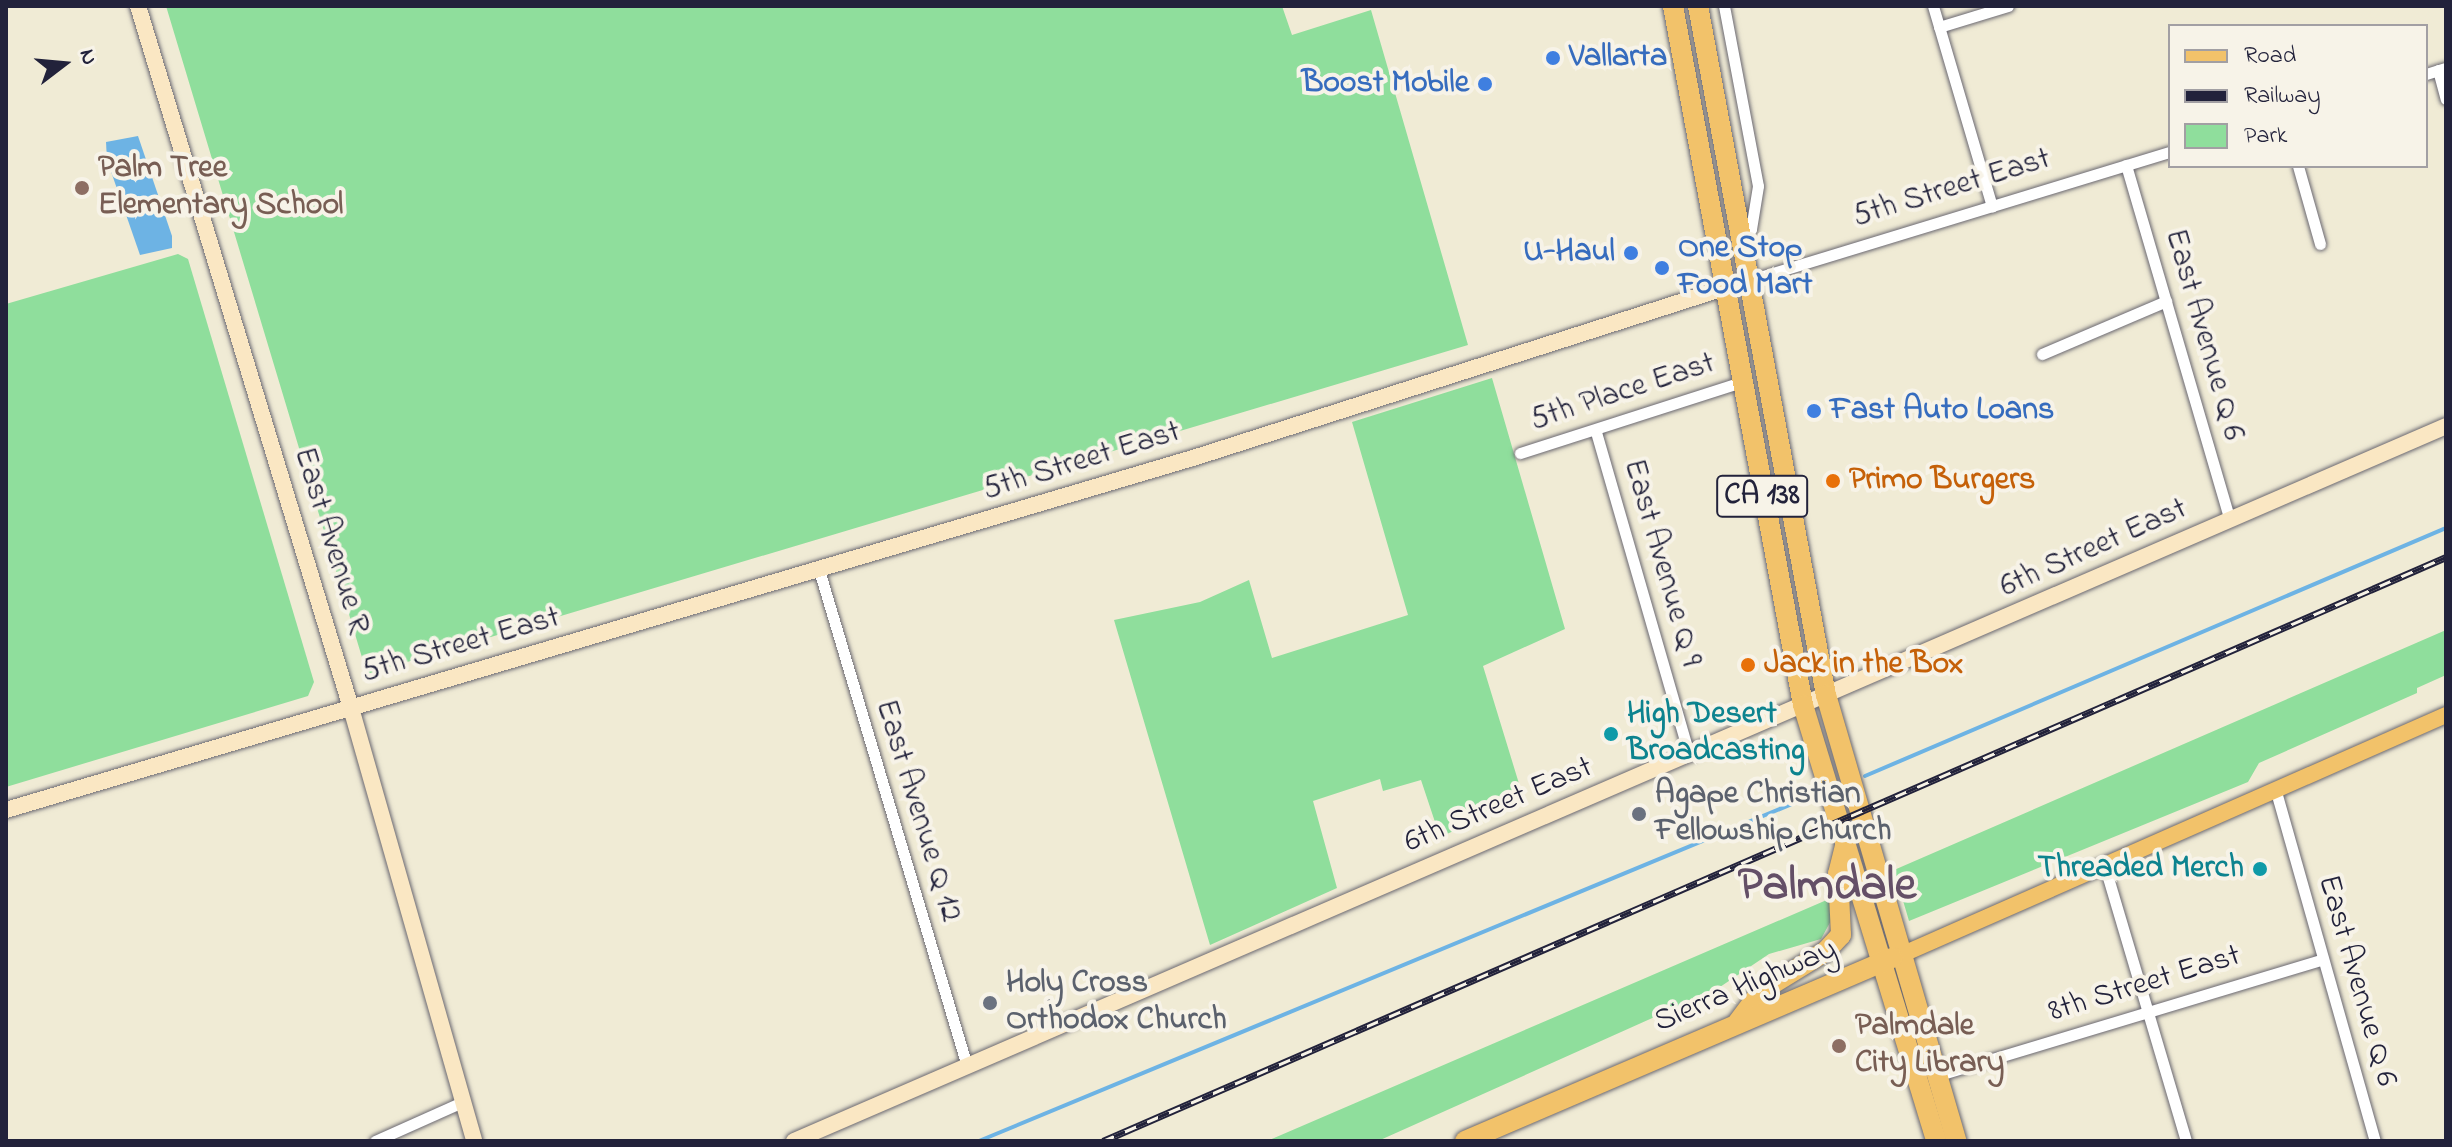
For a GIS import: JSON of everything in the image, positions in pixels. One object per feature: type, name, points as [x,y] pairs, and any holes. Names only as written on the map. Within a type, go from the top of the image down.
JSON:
[{"type":"highway","name":"CA 138","points":[[1673,6],[1803,705],[1845,845],[1936,1076],[1956,1141]]},
{"type":"highway","name":"CA 138","points":[[1698,6],[1746,281],[1826,695],[1936,1141]]},
{"type":"highway","points":[[1738,1023],[1761,991],[1826,951],[1841,935],[1838,874],[1845,845]]},
{"type":"highway","name":"Sierra Highway","points":[[1465,1141],[1891,959]]},
{"type":"main road","name":"Sierra Highway","points":[[1891,959],[2446,715]]},
{"type":"street","name":"East Avenue R","points":[[138,6],[351,708],[474,1141]]},
{"type":"street","points":[[1724,6],[1758,186],[1751,229],[1738,236]]},
{"type":"street","points":[[1933,6],[1992,206]]},
{"type":"street","points":[[1939,27],[2008,6]]},
{"type":"street","points":[[2437,71],[2446,99]]},
{"type":"street","name":"5th Street East","points":[[6,810],[1331,415],[1725,287],[2168,153]]},
{"type":"street","name":"East Avenue Q 6","points":[[2126,165],[2230,520]]},
{"type":"street","points":[[2299,168],[2320,244]]},
{"type":"street","points":[[2042,354],[2166,301]]},
{"type":"street","name":"5th Place East","points":[[1520,453],[1596,432],[1741,382]]},
{"type":"street","name":"6th Street East","points":[[794,1141],[2446,426]]},
{"type":"street","name":"East Avenue Q 9","points":[[1596,432],[1689,755]]},
{"type":"street","name":"East Avenue Q 12","points":[[819,570],[967,1066]]},
{"type":"street","name":"East Avenue Q 6","points":[[2275,788],[2375,1141]]},
{"type":"street","points":[[2104,864],[2186,1141]]},
{"type":"street","name":"8th Street East","points":[[1936,1076],[2323,959]]},
{"type":"street","points":[[375,1141],[462,1102]]},
{"type":"green space","points":[[166,6],[1282,6],[1292,35],[1371,10],[1468,345],[367,674]]},
{"type":"green space","points":[[178,254],[188,259],[314,682],[308,696],[6,787],[6,304]]},
{"type":"green space","points":[[1492,378],[1565,629],[1483,666],[1524,800],[1440,837],[1421,780],[1383,791],[1380,779],[1313,801],[1337,888],[1210,945],[1114,620],[1200,602],[1249,580],[1272,658],[1408,615],[1352,422]]},
{"type":"green space","points":[[2446,630],[2446,675],[2417,688],[2417,693],[2259,763],[2248,782],[1909,921],[1894,870]]},
{"type":"green space","points":[[1829,899],[1833,917],[1821,939],[1769,954],[1717,989],[1378,1141],[1267,1141]]},
{"type":"water","points":[[138,136],[172,236],[172,248],[140,255],[107,160],[106,142]]},
{"type":"waterway","points":[[1865,776],[2446,528]]},
{"type":"waterway","points":[[979,1141],[1811,796]]},
{"type":"railway","points":[[1103,1141],[2446,557]]},
{"type":"place","name":"Vallarta","points":[[1553,58]]},
{"type":"place","name":"Boost Mobile","points":[[1485,84]]},
{"type":"place","name":"Palm Tree Elementary School","points":[[82,188]]},
{"type":"place","name":"U-Haul","points":[[1631,253]]},
{"type":"place","name":"One Stop Food Mart","points":[[1662,268]]},
{"type":"place","name":"Fast Auto Loans","points":[[1814,411]]},
{"type":"place","name":"Primo Burgers","points":[[1833,481]]},
{"type":"place","name":"Jack in the Box","points":[[1748,665]]},
{"type":"place","name":"High Desert Broadcasting","points":[[1611,734]]},
{"type":"place","name":"Agape Christian Fellowship Church","points":[[1639,814]]},
{"type":"place","name":"Threaded Merch","points":[[2260,869]]},
{"type":"place","name":"Holy Cross Orthodox Church","points":[[990,1003]]},
{"type":"place","name":"Palmdale City Library","points":[[1839,1046]]},
{"type":"district","name":"Palmdale","points":[[1827,887]]}]
